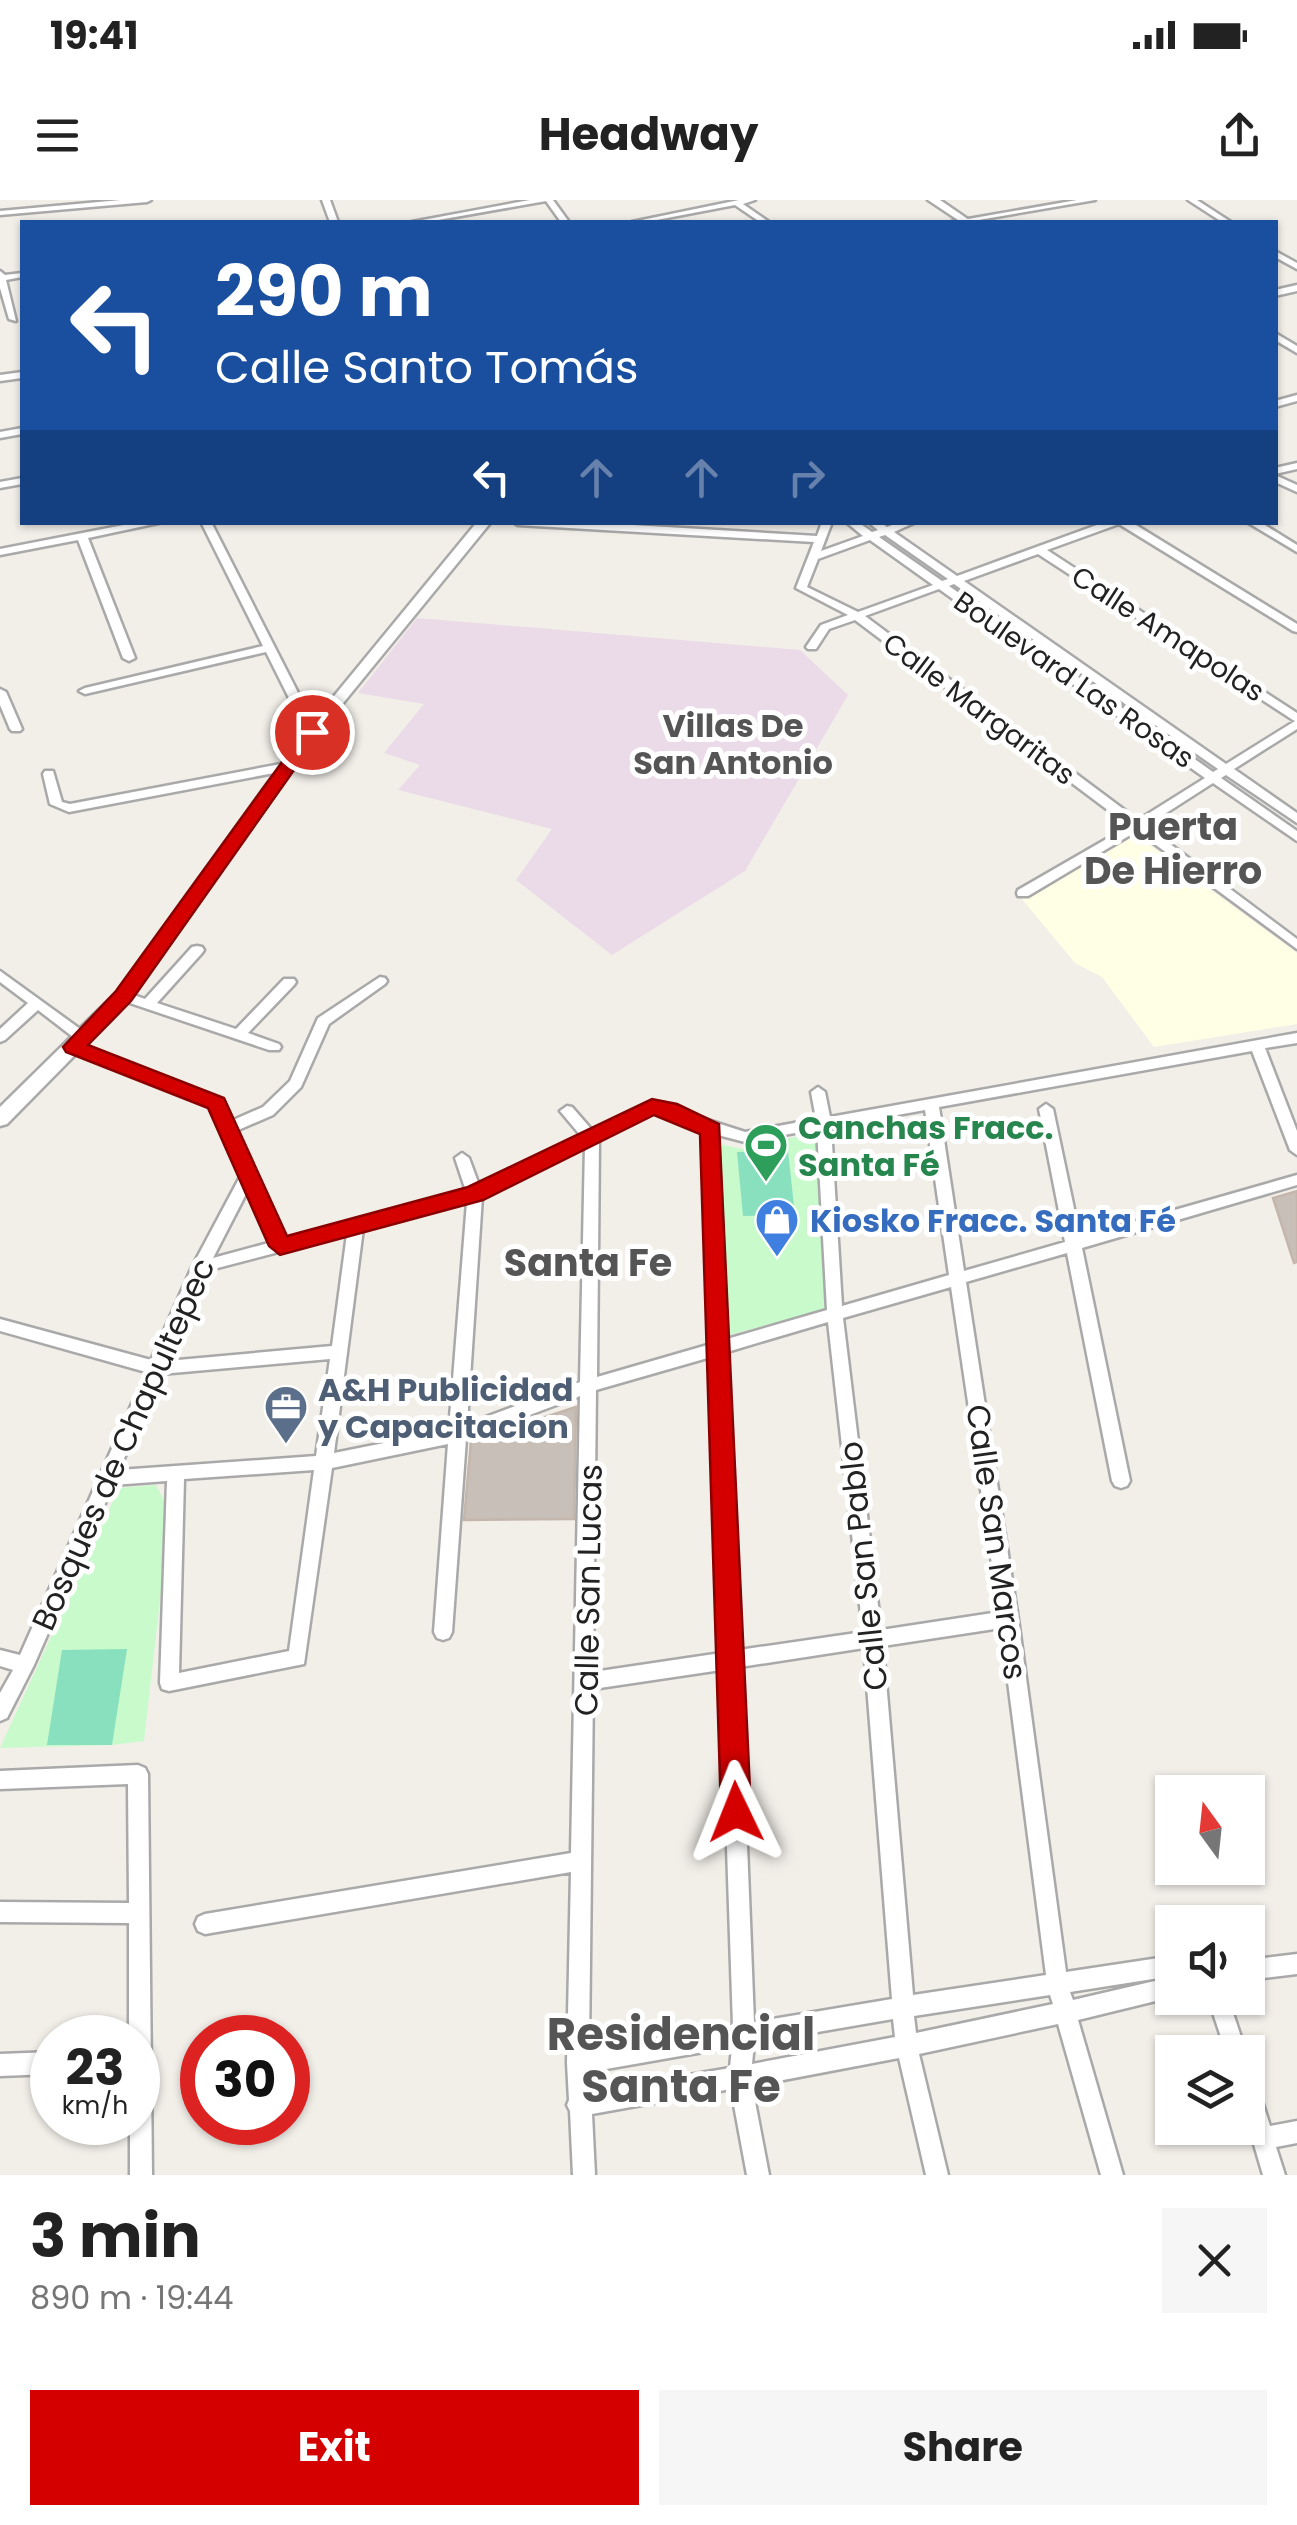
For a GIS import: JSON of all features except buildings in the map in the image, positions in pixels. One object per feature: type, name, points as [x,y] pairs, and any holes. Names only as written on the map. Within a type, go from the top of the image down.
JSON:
[{"type":"street","points":[[0,213],[58,204],[146,200]]},
{"type":"street","points":[[428,220],[546,200],[563,220]]},
{"type":"street","points":[[647,220],[752,200]]},
{"type":"street","points":[[923,200],[957,220]]},
{"type":"street","points":[[933,200],[958,220]]},
{"type":"street","points":[[972,220],[1091,200]]},
{"type":"street","points":[[1192,200],[1225,220]]},
{"type":"street","points":[[738,203],[762,220]]},
{"type":"street","points":[[0,276],[18,318],[0,320]]},
{"type":"street","points":[[0,552],[143,525]]},
{"type":"street","points":[[208,525],[312,732]]},
{"type":"street","points":[[0,1119],[124,996],[312,732],[483,525]]},
{"type":"street","points":[[552,525],[817,548],[879,525]]},
{"type":"street","points":[[817,548],[826,525]]},
{"type":"street","name":"Boulevard Las Rosas","points":[[879,525],[1297,818]]},
{"type":"street","points":[[812,648],[825,627],[1110,525]]},
{"type":"street","points":[[1124,525],[1297,630]]},
{"type":"street","points":[[1257,525],[1297,549]]},
{"type":"street","name":"Boulevard Las Rosas","points":[[860,530],[1297,837]]},
{"type":"street","points":[[82,537],[129,658]]},
{"type":"street","name":"Calle Margaritas","points":[[817,548],[801,588],[856,615],[1297,945]]},
{"type":"street","name":"Calle Amapolas","points":[[1039,550],[1297,721]]},
{"type":"street","points":[[85,690],[269,648]]},
{"type":"street","points":[[0,692],[16,729]]},
{"type":"street","points":[[1022,893],[1136,827],[1297,721]]},
{"type":"street","points":[[49,774],[56,804],[70,808],[286,767]]},
{"type":"street","points":[[148,1004],[196,950]]},
{"type":"street","points":[[0,975],[78,1042],[216,1103],[280,1246]]},
{"type":"street","points":[[240,1034],[290,982]]},
{"type":"street","points":[[228,1128],[268,1111],[296,1084],[323,1021],[380,982]]},
{"type":"street","points":[[124,996],[274,1047]]},
{"type":"street","points":[[0,1038],[36,1004]]},
{"type":"street","points":[[200,1266],[474,1194],[652,1107],[669,1110],[711,1130],[745,1137],[1297,1038]]},
{"type":"street","points":[[1257,1045],[1297,1150]]},
{"type":"street","name":"Calle San Pablo","points":[[818,1092],[824,1125],[836,1315],[873,1641],[906,2042],[937,2175]]},
{"type":"street","name":"Calle San Marcos","points":[[931,1102],[1009,1620],[1058,1982],[1112,2175]]},
{"type":"street","points":[[1046,1110],[1122,1481]]},
{"type":"street","points":[[568,1111],[592,1139]]},
{"type":"street","points":[[711,1130],[744,2037],[740,2078],[758,2175]]},
{"type":"street","name":"Calle San Lucas","points":[[584,2175],[578,2064],[587,1681],[592,1139]]},
{"type":"street","points":[[443,1632],[474,1194],[462,1158]]},
{"type":"street","name":"Bosques de Chapultepec","points":[[0,1712],[25,1665],[200,1266],[247,1178]]},
{"type":"street","points":[[106,1478],[324,1462],[457,1435],[591,1386],[1297,1180]]},
{"type":"street","points":[[176,1472],[169,1683],[296,1658],[356,1227]]},
{"type":"street","points":[[0,1325],[156,1368],[336,1352]]},
{"type":"street","points":[[587,1681],[1009,1620]]},
{"type":"street","points":[[0,1658],[25,1665]]},
{"type":"street","points":[[0,1780],[138,1774],[139,2015]]},
{"type":"street","points":[[205,1924],[581,1861]]},
{"type":"street","points":[[0,1912],[138,1912]]},
{"type":"street","points":[[1265,1968],[1297,1964]]},
{"type":"street","points":[[578,2064],[904,2006],[1155,1968]]},
{"type":"street","points":[[578,2104],[740,2078],[1066,2013],[1155,1990]]},
{"type":"street","points":[[0,2066],[30,2065]]},
{"type":"street","points":[[1265,2138],[1297,2132]]},
{"type":"street","points":[[141,2145],[141,2175]]},
{"type":"street","points":[[1265,2145],[1274,2175]]},
{"type":"shaded area","points":[[417,618],[800,650],[848,695],[745,871],[612,955],[516,880],[552,829],[398,790],[420,765],[384,753],[424,704],[358,693]]},
{"type":"shaded area","points":[[1136,835],[1297,953],[1297,1024],[1154,1047],[1102,977],[1075,963],[1022,899]]},
{"type":"green space","points":[[816,1132],[828,1309],[725,1336],[715,1143],[742,1149]]},
{"type":"green space","name":"Canchas Fracc. Santa Fé","points":[[788,1151],[795,1215],[743,1216],[737,1152]]},
{"type":"green space","points":[[156,1485],[170,1512],[144,1741],[0,1748],[119,1488]]},
{"type":"green space","points":[[127,1649],[112,1745],[47,1745],[62,1650]]},
{"type":"place","name":"Canchas Fracc. Santa Fé","points":[[766,1183]]},
{"type":"place","name":"Kiosko Fracc. Santa Fé","points":[[777,1258]]},
{"type":"place","name":"A&H Publicidad y Capacitacion","points":[[286,1445]]},
{"type":"district","name":"Villas De San Antonio","points":[[733,744]]},
{"type":"district","name":"Puerta De Hierro","points":[[1173,848]]},
{"type":"district","name":"Santa Fe","points":[[588,1262]]},
{"type":"district","name":"Residencial Santa Fe","points":[[681,2060]]},
{"type":"route","points":[[312,732],[124,996],[73,1047],[216,1103],[280,1246],[474,1194],[652,1107],[669,1110],[711,1130],[716,1349],[736,1812]]}]
